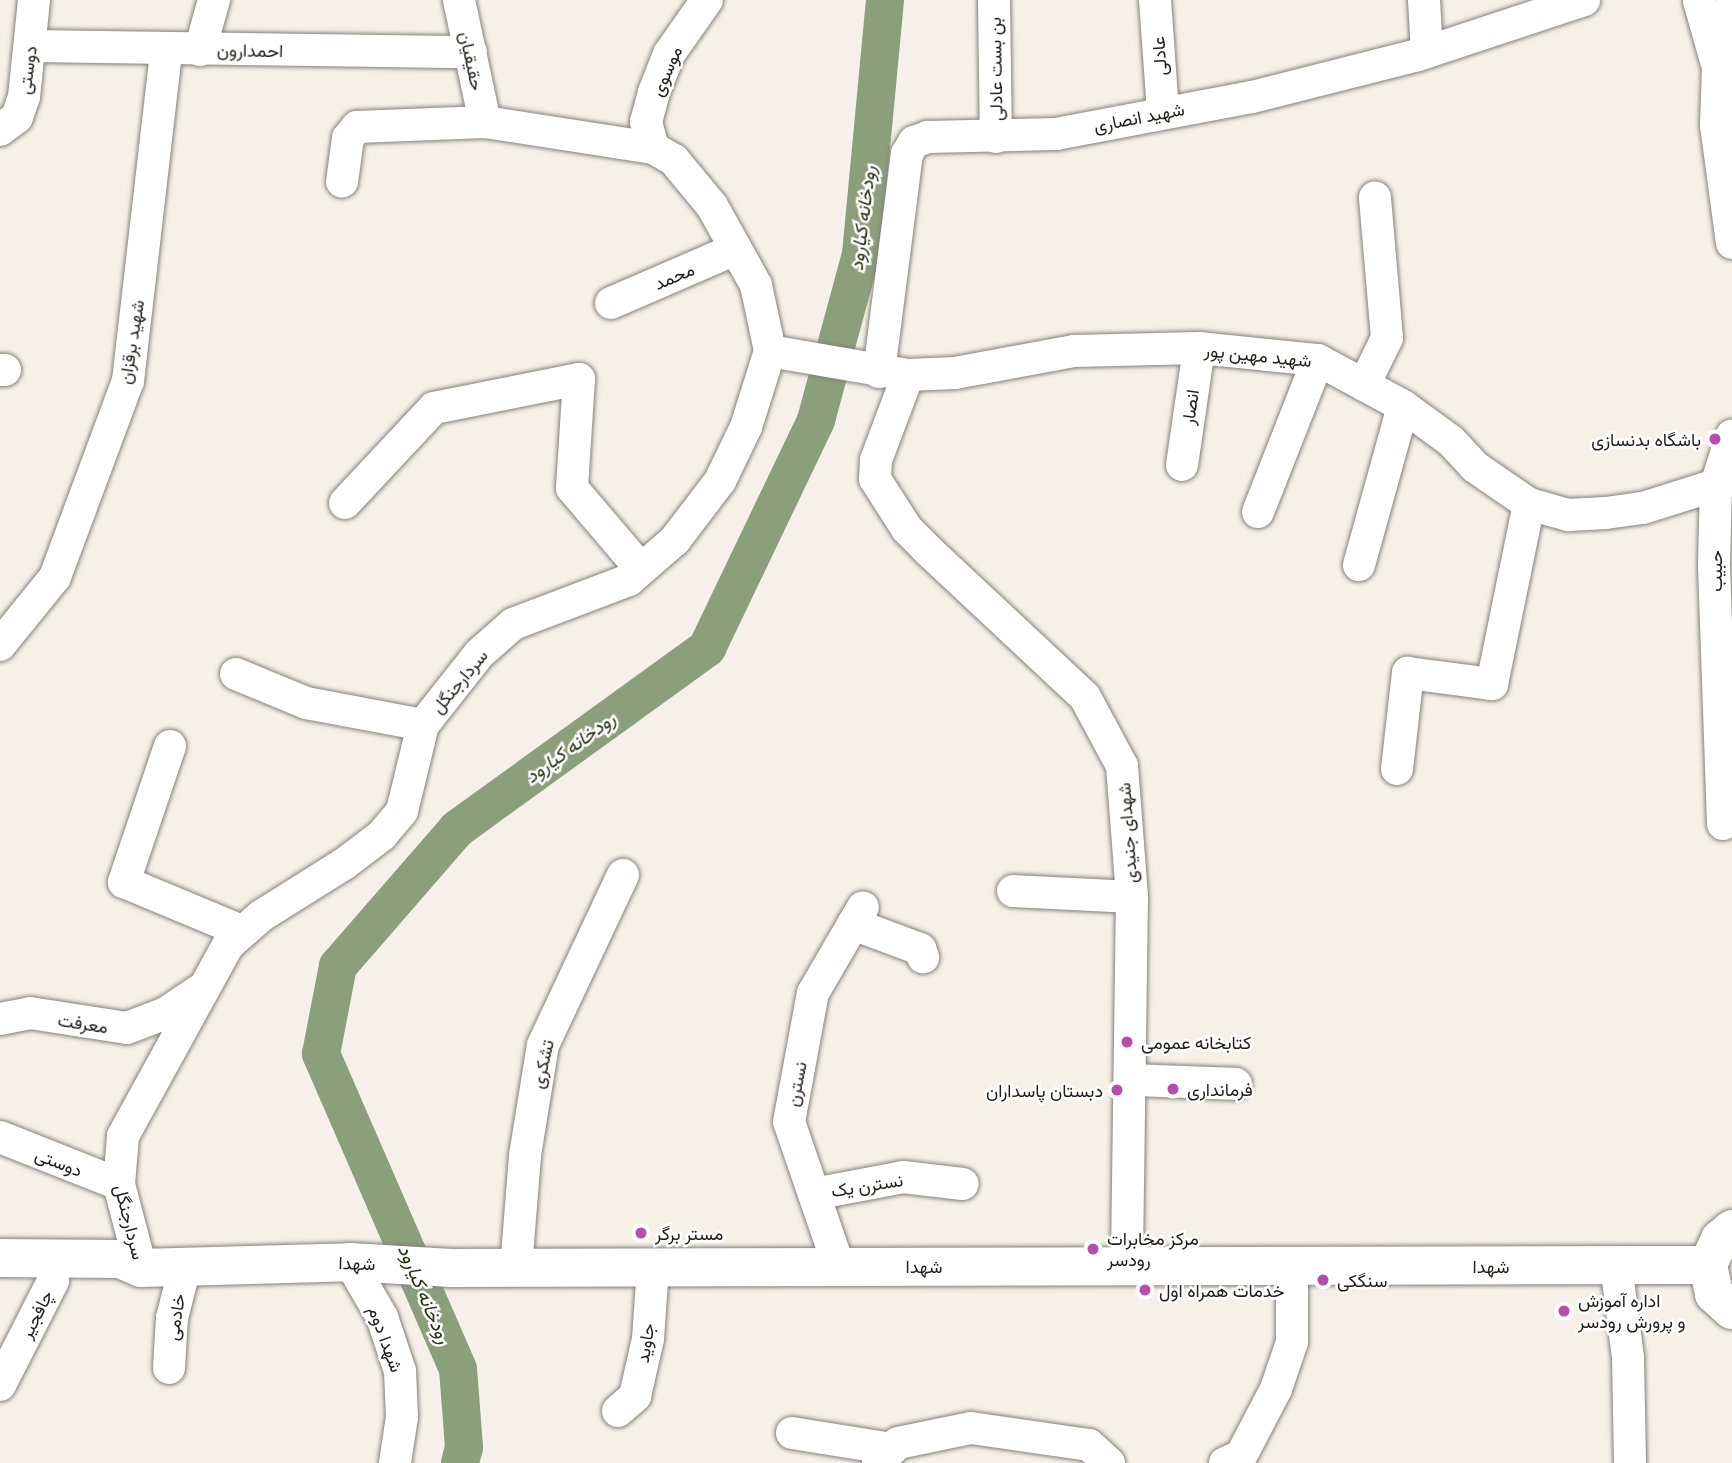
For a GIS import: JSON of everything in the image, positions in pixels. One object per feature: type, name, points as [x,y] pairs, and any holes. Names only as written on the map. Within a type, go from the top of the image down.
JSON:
[{"type":"main road","points":[[1732,1229],[1716,1245],[1708,1265],[1714,1294],[1732,1310]]},
{"type":"main road","name":"شهدا","points":[[0,1258],[120,1259],[141,1268],[350,1262],[451,1268],[1708,1265]]},
{"type":"main road","name":"شهدا","points":[[0,1281],[117,1282],[141,1268]]},
{"type":"street","name":"دوستی","points":[[0,130],[17,117],[30,46],[34,0]]},
{"type":"street","points":[[200,50],[214,0]]},
{"type":"street","name":"حقیقیان","points":[[459,0],[485,121]]},
{"type":"street","name":"موسوی","points":[[653,148],[646,122],[654,92],[669,54],[707,0]]},
{"type":"street","name":"بن بست عادلی","points":[[994,0],[996,137]]},
{"type":"street","name":"عادلی","points":[[1155,0],[1163,112]]},
{"type":"street","points":[[1424,0],[1427,52]]},
{"type":"street","name":"شهید انصاری","points":[[883,372],[906,154],[914,142],[928,137],[1056,134],[1252,97],[1427,52],[1584,0]]},
{"type":"street","points":[[1714,0],[1729,33],[1718,65]]},
{"type":"street","points":[[1714,0],[1718,65],[1716,125],[1732,243]]},
{"type":"street","name":"احمدارون","points":[[30,46],[166,51],[471,52]]},
{"type":"street","name":"شهید برقزان","points":[[0,645],[55,577],[128,381],[166,51]]},
{"type":"street","points":[[342,182],[348,138],[357,127],[485,121],[653,148]]},
{"type":"street","name":"سردارجنگل","points":[[141,1268],[119,1185],[123,1136],[200,990],[243,931],[382,835],[401,811],[423,725],[479,654],[513,624],[629,580],[675,540],[720,481],[746,427],[770,351],[756,285],[712,206],[674,160],[653,148]]},
{"type":"street","points":[[1364,385],[1387,338],[1376,198]]},
{"type":"street","name":"محمد","points":[[611,303],[736,249]]},
{"type":"street","name":"شهید مهین پور","points":[[770,351],[883,372],[955,373],[1074,351],[1199,348],[1318,360],[1403,405],[1451,441],[1475,467],[1529,504],[1568,515],[1606,513],[1643,508],[1724,483]]},
{"type":"street","name":"انصار","points":[[1182,465],[1199,348]]},
{"type":"street","points":[[1258,512],[1318,360]]},
{"type":"street","name":"شهدای جنیدی","points":[[883,372],[875,479],[907,529],[1085,697],[1122,766],[1132,897],[1132,1080],[1127,1265]]},
{"type":"street","points":[[345,503],[434,408],[579,379],[572,488],[641,569]]},
{"type":"street","points":[[1359,565],[1403,405]]},
{"type":"street","name":"حبیب","points":[[1723,824],[1714,565],[1732,435]]},
{"type":"street","points":[[1397,769],[1408,673],[1492,684],[1529,504]]},
{"type":"street","points":[[236,674],[306,703],[423,725]]},
{"type":"street","points":[[170,746],[124,882],[243,931]]},
{"type":"street","name":"تشکری","points":[[516,1268],[525,1154],[542,1045],[623,875]]},
{"type":"street","points":[[1013,891],[1132,897]]},
{"type":"street","name":"نسترن","points":[[839,1266],[789,1122],[813,993],[858,916],[920,949],[923,957]]},
{"type":"street","name":"معرفت","points":[[0,1019],[30,1013],[127,1028],[166,1013],[200,990]]},
{"type":"street","points":[[1132,1080],[1236,1084]]},
{"type":"street","name":"دوستی","points":[[0,1137],[119,1185]]},
{"type":"street","name":"نسترن یک","points":[[814,1194],[903,1177],[962,1184]]},
{"type":"street","name":"شهدا دوم","points":[[350,1262],[382,1317],[400,1371],[402,1417],[395,1463]]},
{"type":"street","points":[[1616,1265],[1628,1358],[1630,1463]]},
{"type":"street","name":"خادمی","points":[[169,1368],[172,1318],[185,1267]]},
{"type":"street","name":"جاوید","points":[[618,1412],[635,1396],[648,1339],[653,1267]]},
{"type":"street","points":[[1225,1463],[1241,1457],[1276,1389],[1288,1354],[1292,1267]]},
{"type":"street","name":"چافجیر","points":[[0,1385],[53,1281]]},
{"type":"street","points":[[792,1433],[885,1456],[898,1443],[971,1428],[1089,1445],[1109,1463]]},
{"type":"waterway","name":"رودخانه کیارود","points":[[460,1463],[464,1447],[458,1369],[321,1054],[338,966],[457,829],[707,648],[816,420],[861,254],[885,0]]},
{"type":"place","name":"باشگاه بدنسازى","points":[[1715,439]]},
{"type":"place","name":"کتابخانه عمومى","points":[[1127,1042]]},
{"type":"place","name":"فرماندارى","points":[[1173,1089]]},
{"type":"place","name":"دبستان پاسداران","points":[[1117,1090]]},
{"type":"place","name":"مستر برگر","points":[[641,1233]]},
{"type":"place","name":"مرکز مخابرات رودسر","points":[[1093,1249]]},
{"type":"place","name":"سنگکى","points":[[1323,1280]]},
{"type":"place","name":"خدمات همراه اول","points":[[1145,1290]]},
{"type":"place","name":"اداره آموزش و پرورش رودسر","points":[[1564,1311]]}]
